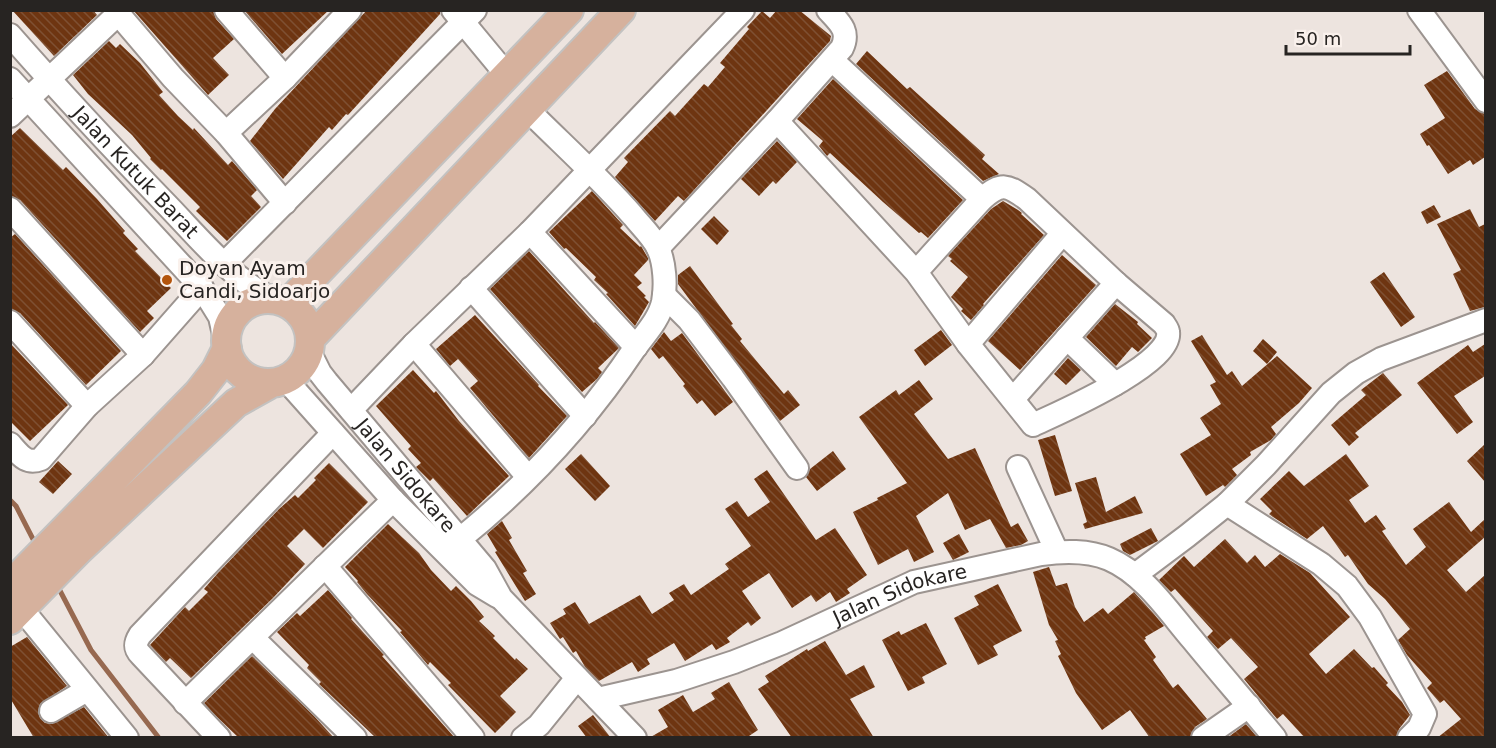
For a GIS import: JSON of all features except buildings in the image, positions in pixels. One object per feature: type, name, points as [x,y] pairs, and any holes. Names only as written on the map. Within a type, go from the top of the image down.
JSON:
[{"type":"main road","points":[[280,301],[569,10]]},
{"type":"main road","points":[[21,594],[80,549],[237,403],[301,369],[310,345],[526,109],[621,10]]},
{"type":"main road","points":[[21,594],[70,523],[198,393],[216,370],[226,343],[230,322],[237,312],[247,304],[259,299],[280,301],[298,311],[306,322],[310,345]]},
{"type":"main road","points":[[226,343],[233,365],[243,375],[256,382],[278,382]]},
{"type":"street","points":[[226,10],[285,78]]},
{"type":"street","points":[[351,410],[414,344],[530,232],[743,10]]},
{"type":"street","points":[[658,249],[842,48],[846,40],[846,32],[828,10]]},
{"type":"street","points":[[1419,10],[1485,101]]},
{"type":"street","points":[[10,116],[117,12],[173,78],[226,132],[285,203]]},
{"type":"street","points":[[226,132],[285,78],[344,13]]},
{"type":"street","points":[[224,264],[464,15],[506,74]]},
{"type":"street","name":"Jalan Kutuk Barat","points":[[10,35],[93,129],[224,264],[258,291],[280,301]]},
{"type":"street","points":[[832,60],[982,199]]},
{"type":"street","name":"Jalan Kutuk Barat","points":[[10,79],[202,288],[220,317],[226,343]]},
{"type":"street","points":[[460,539],[528,477],[585,416],[657,317],[664,296],[664,276],[658,249],[624,206],[526,109]]},
{"type":"street","points":[[777,121],[916,272],[968,344],[1033,425],[1142,368],[1160,351],[1166,341],[1168,332],[1164,324],[1116,283],[1027,200],[1013,189],[1003,186],[994,189],[982,199],[916,272]]},
{"type":"street","points":[[10,209],[143,355]]},
{"type":"street","points":[[530,232],[636,346]]},
{"type":"street","points":[[968,344],[1062,234]]},
{"type":"street","points":[[1013,399],[1116,283]]},
{"type":"street","points":[[10,444],[25,460],[35,462],[41,459],[87,405],[143,355],[202,288]]},
{"type":"street","points":[[471,288],[585,416]]},
{"type":"street","points":[[664,296],[689,320],[797,468]]},
{"type":"street","points":[[1135,575],[1227,504],[1331,393],[1356,373],[1380,359],[1485,320]]},
{"type":"street","points":[[10,322],[87,405]]},
{"type":"street","points":[[1067,338],[1115,384]]},
{"type":"street","points":[[414,344],[528,477]]},
{"type":"street","name":"Jalan Sidokare","points":[[310,345],[320,373],[485,569],[501,598],[598,699],[676,681],[734,662],[782,643],[914,582],[998,562],[1057,552],[1088,553],[1109,559],[1135,575],[1275,738]]},
{"type":"street","name":"Jalan Sidokare","points":[[278,382],[333,433],[393,500],[477,584],[501,598]]},
{"type":"street","points":[[219,738],[136,650],[136,642],[140,635],[333,433]]},
{"type":"street","points":[[1018,467],[1057,552]]},
{"type":"street","points":[[185,703],[393,500]]},
{"type":"street","points":[[1227,504],[1321,564],[1339,577],[1356,596],[1425,714],[1424,721],[1410,738]]},
{"type":"street","points":[[325,566],[473,738]]},
{"type":"street","points":[[21,594],[50,641],[127,738]]},
{"type":"street","points":[[253,638],[355,738]]},
{"type":"street","points":[[523,738],[539,725],[577,678]]},
{"type":"street","points":[[51,711],[87,690]]},
{"type":"street","points":[[598,699],[634,738]]},
{"type":"street","points":[[1203,738],[1249,706]]},
{"type":"waterway","points":[[10,500],[16,506],[36,545]]},
{"type":"waterway","points":[[57,585],[91,650],[159,738]]},
{"type":"place","name":"Doyan Ayam Candi, Sidoarjo","points":[[167,280]]}]
